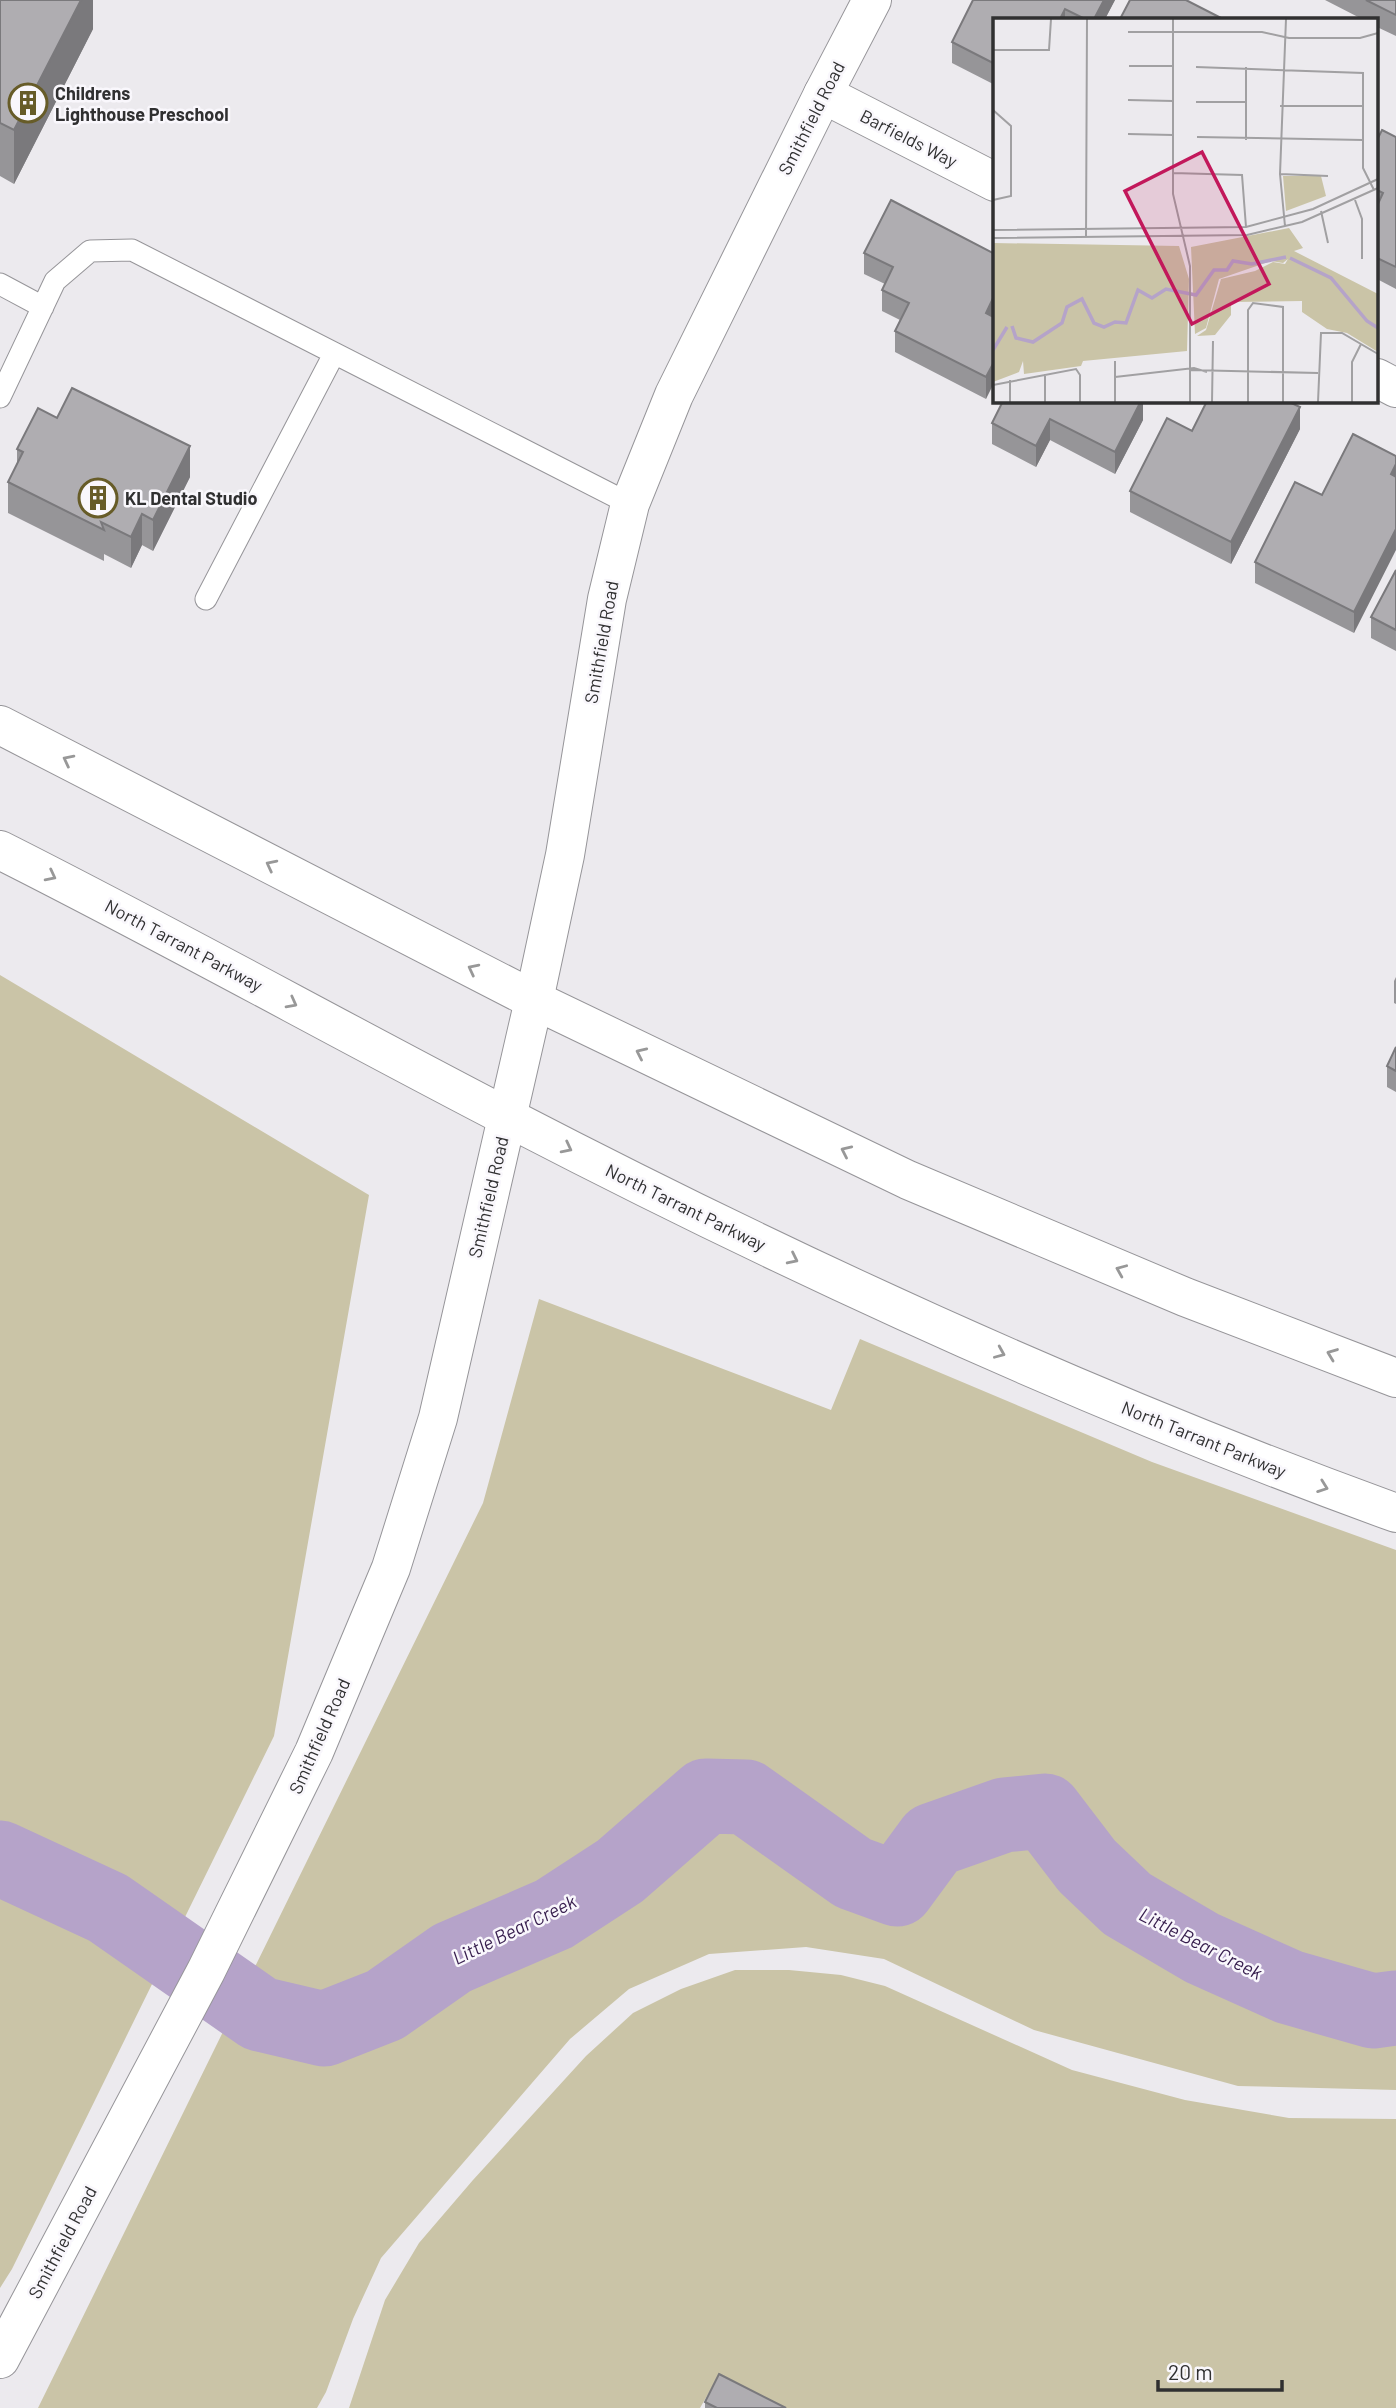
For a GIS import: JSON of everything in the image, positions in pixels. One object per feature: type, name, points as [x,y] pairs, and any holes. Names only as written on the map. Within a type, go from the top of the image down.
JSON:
[{"type":"main road","name":"Smithfield Road","points":[[0,2359],[206,1971],[314,1752],[391,1568],[438,1418],[534,1000],[565,855],[607,600],[630,504],[674,395],[872,0]]},
{"type":"main road","name":"Barfields Way","points":[[823,94],[993,181]]},
{"type":"main road","points":[[1378,379],[1396,388]]},
{"type":"main road","points":[[0,725],[534,1000],[908,1180],[1185,1297],[1396,1378]]},
{"type":"main road","name":"North Tarrant Parkway","points":[[0,850],[506,1117],[875,1299],[1186,1432],[1299,1478],[1396,1513]]},
{"type":"lane","points":[[0,397],[55,281],[90,251],[132,250],[630,504]]},
{"type":"lane","points":[[0,284],[43,307]]},
{"type":"lane","points":[[206,599],[334,354]]},
{"type":"shaded area","points":[[0,975],[369,1195],[274,1736],[12,2269],[0,2288]]},
{"type":"shaded area","points":[[539,1299],[831,1410],[860,1339],[1152,1462],[1396,1550],[1396,2090],[1238,2086],[1034,2030],[884,1959],[806,1947],[709,1954],[629,1989],[570,2039],[381,2258],[317,2408],[38,2408],[483,1503]]},
{"type":"shaded area","points":[[735,1970],[789,1970],[841,1975],[885,1986],[1072,2070],[1185,2100],[1289,2118],[1396,2119],[1396,2408],[768,2408],[715,2382],[700,2408],[349,2408],[385,2300],[419,2243],[473,2180],[586,2056],[633,2013],[681,1989]]},
{"type":"building","points":[[0,0],[81,0],[14,130],[0,123]]},
{"type":"building","points":[[973,0],[1104,0],[1095,18],[1083,18],[1065,9],[1060,18],[993,18],[993,63],[952,42]]},
{"type":"building","points":[[1130,0],[1186,0],[1221,18],[1121,18]]},
{"type":"building","points":[[1366,0],[1396,0],[1396,15]]},
{"type":"building","points":[[1382,130],[1396,137],[1396,267],[1378,258],[1378,204],[1383,193],[1378,190],[1378,138]]},
{"type":"building","points":[[891,200],[993,253],[993,298],[986,313],[993,317],[993,364],[986,377],[895,331],[909,303],[882,290],[893,267],[864,253]]},
{"type":"building","name":"KL Dental Studio","points":[[72,388],[190,446],[153,520],[142,514],[131,537],[101,522],[104,530],[8,482],[23,452],[17,449],[38,408],[57,418]]},
{"type":"building","points":[[1002,402],[1140,402],[1115,452],[1050,419],[1036,446],[992,423]]},
{"type":"building","points":[[1206,402],[1289,402],[1300,407],[1231,542],[1130,491],[1167,418],[1192,431]]},
{"type":"building","points":[[1353,434],[1396,456],[1396,464],[1391,474],[1396,477],[1396,529],[1354,612],[1255,562],[1295,482],[1322,495]]},
{"type":"building","points":[[1396,570],[1396,630],[1371,617]]},
{"type":"building","points":[[1396,1047],[1396,1071],[1387,1066]]},
{"type":"building","points":[[719,2374],[786,2408],[717,2408],[705,2402]]},
{"type":"waterway","name":"Little Bear Creek","points":[[0,1858],[108,1908],[260,2014],[324,2029],[385,2005],[452,1958],[554,1914],[620,1871],[706,1796],[746,1797],[853,1873],[897,1889],[933,1840],[1004,1815],[1045,1811],[1087,1866],[1127,1904],[1202,1948],[1289,1987],[1373,2011],[1396,2008]]},
{"type":"place","name":"Childrens Lighthouse Preschool","points":[[28,103]]},
{"type":"place","name":"KL Dental Studio","points":[[98,498]]}]
